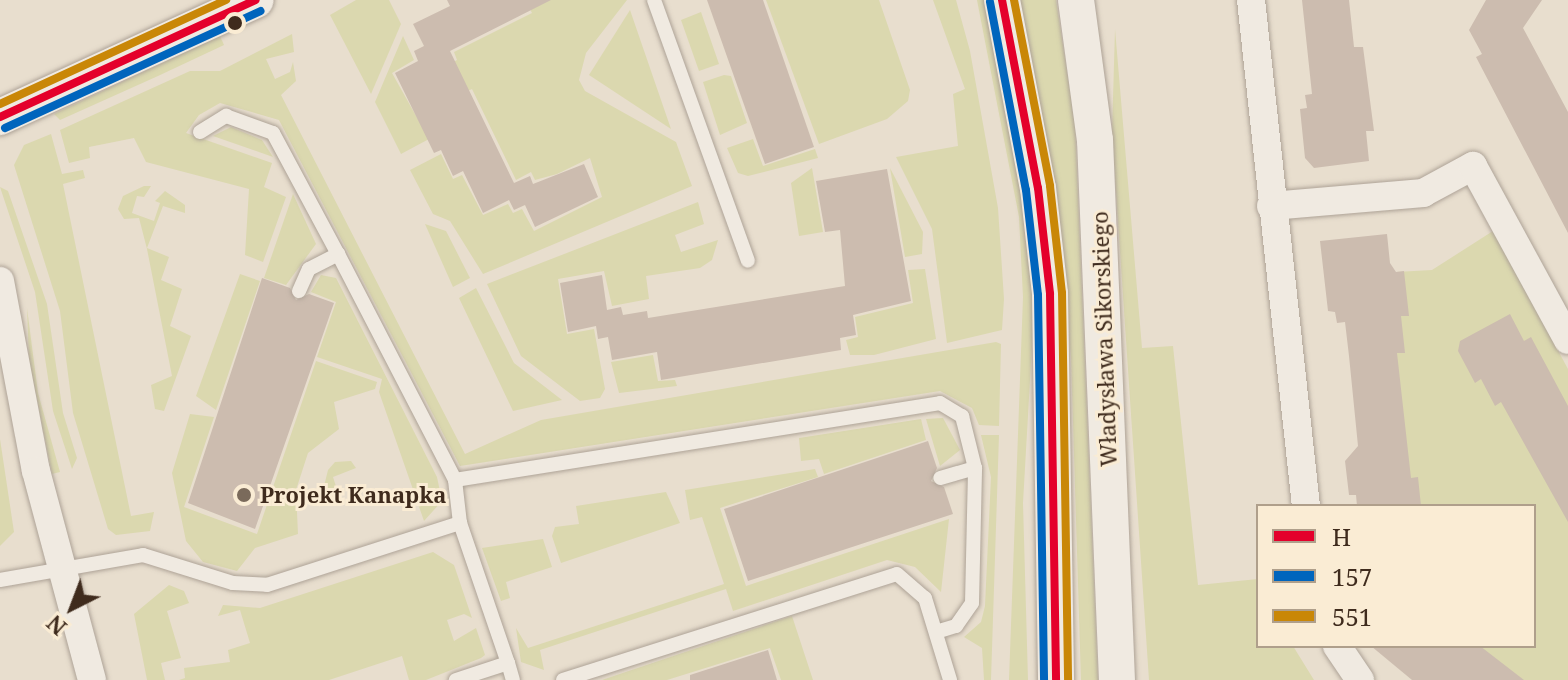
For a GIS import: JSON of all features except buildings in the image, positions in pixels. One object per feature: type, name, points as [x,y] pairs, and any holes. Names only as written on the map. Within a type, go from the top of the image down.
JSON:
[{"type":"street","points":[[0,117],[255,0]]},
{"type":"street","points":[[1002,0],[1038,188],[1050,294],[1056,680]]},
{"type":"street","name":"Władysława Sikorskiego","points":[[1076,0],[1095,140],[1117,680]]},
{"type":"street","points":[[1251,0],[1306,504]]},
{"type":"street","points":[[1271,206],[1423,193],[1473,166],[1568,340]]},
{"type":"street","points":[[0,281],[61,568],[92,680]]},
{"type":"street","points":[[1338,648],[1360,680]]},
{"type":"lane","points":[[654,0],[748,261]]},
{"type":"lane","points":[[200,132],[226,116],[273,133],[455,480],[460,523],[513,680]]},
{"type":"lane","points":[[299,291],[309,269],[338,254]]},
{"type":"lane","points":[[455,480],[940,403],[962,416],[975,468],[972,603],[956,626],[936,632]]},
{"type":"lane","points":[[940,478],[975,468]]},
{"type":"lane","points":[[0,580],[143,555],[233,583],[267,585],[460,523]]},
{"type":"lane","points":[[563,680],[880,575],[897,574],[915,583],[936,632],[950,680]]},
{"type":"lane","points":[[456,680],[508,663]]},
{"type":"shaded area","points":[[356,0],[389,0],[401,24],[371,94],[330,15]]},
{"type":"shaded area","points":[[543,0],[627,0],[586,53],[579,80],[585,91],[676,142],[692,186],[483,274],[450,221],[433,214],[410,170],[441,154],[453,179],[462,175],[483,215],[508,204],[513,213],[522,209],[534,231],[602,197],[590,158],[557,174],[535,180],[531,172],[516,180],[472,89],[459,95],[444,67],[457,60],[454,52],[532,13],[529,7]]},
{"type":"shaded area","points":[[766,0],[879,0],[910,90],[908,101],[887,119],[819,144]]},
{"type":"shaded area","points":[[933,0],[956,0],[970,51],[998,208],[1004,299],[1002,330],[947,343],[932,229],[896,157],[958,146],[953,94],[965,89]]},
{"type":"shaded area","points":[[977,0],[984,0],[1019,168],[1034,310],[1023,503],[1028,680],[1009,680],[1023,297],[1019,217]]},
{"type":"shaded area","points":[[1015,0],[1056,0],[1075,124],[1098,680],[1081,680],[1071,358],[1054,176]]},
{"type":"shaded area","points":[[630,10],[671,129],[589,75]]},
{"type":"shaded area","points":[[701,12],[719,64],[699,71],[681,20]]},
{"type":"shaded area","points":[[1115,29],[1142,348],[1173,346],[1198,585],[1256,579],[1256,648],[1294,648],[1314,680],[1149,680],[1112,133]]},
{"type":"shaded area","points":[[292,34],[294,52],[266,59],[275,79],[290,72],[293,62],[296,81],[281,95],[465,454],[541,420],[996,342],[1001,344],[999,426],[979,425],[972,408],[940,391],[460,466],[279,120],[220,103],[199,115],[186,133],[272,163],[264,187],[286,197],[263,262],[245,255],[249,189],[146,162],[134,138],[89,147],[90,158],[69,163],[60,130],[190,71],[220,71]]},
{"type":"shaded area","points":[[220,36],[224,45],[60,120],[54,114]]},
{"type":"shaded area","points":[[403,36],[414,60],[392,73],[429,139],[401,154],[375,102]]},
{"type":"shaded area","points":[[724,75],[731,76],[747,123],[720,135],[703,82]]},
{"type":"shaded area","points":[[231,127],[262,140],[273,157],[213,136]]},
{"type":"shaded area","points":[[51,134],[62,174],[83,170],[85,178],[63,184],[131,516],[154,512],[150,531],[116,535],[108,529],[73,413],[60,311],[14,165],[24,145]]},
{"type":"shaded area","points":[[753,139],[763,166],[815,149],[818,158],[748,176],[738,173],[727,148]]},
{"type":"shaded area","points":[[812,168],[823,232],[799,236],[791,183]]},
{"type":"shaded area","points":[[890,168],[923,232],[922,254],[905,257]]},
{"type":"shaded area","points":[[151,186],[144,197],[137,196],[132,213],[154,221],[160,203],[155,201],[165,191],[185,205],[185,213],[163,206],[147,248],[169,257],[161,280],[182,289],[170,326],[191,336],[164,411],[155,409],[151,385],[172,376],[147,249],[139,218],[124,219],[118,209],[123,196]]},
{"type":"shaded area","points":[[0,187],[8,191],[47,304],[63,413],[77,458],[72,469],[53,411],[35,292]]},
{"type":"shaded area","points":[[293,194],[316,244],[286,285],[264,278]]},
{"type":"shaded area","points":[[698,202],[704,224],[675,235],[681,252],[718,240],[712,260],[700,268],[646,276],[649,299],[612,306],[604,271],[558,279],[567,334],[594,329],[605,389],[600,398],[580,401],[521,356],[487,284]]},
{"type":"shaded area","points":[[425,224],[446,231],[470,278],[453,287]]},
{"type":"shaded area","points":[[1493,231],[1568,369],[1568,680],[1466,680],[1424,648],[1536,648],[1536,504],[1379,504],[1396,272],[1432,270]]},
{"type":"shaded area","points":[[925,269],[936,339],[874,355],[850,355],[846,340],[858,337],[855,317],[913,303],[908,270]]},
{"type":"shaded area","points":[[240,274],[260,281],[216,410],[196,396]]},
{"type":"shaded area","points":[[321,275],[336,278],[437,477],[442,501],[424,521],[379,392],[382,379],[317,357],[336,302],[311,292]]},
{"type":"shaded area","points":[[476,288],[514,363],[562,400],[513,411],[459,298]]},
{"type":"shaded area","points":[[27,308],[38,393],[60,472],[52,474],[29,361]]},
{"type":"shaded area","points":[[653,355],[658,381],[675,380],[677,386],[619,393],[611,362]]},
{"type":"shaded area","points":[[316,361],[377,382],[375,389],[334,402],[339,429],[308,453],[296,490],[298,534],[255,548],[237,571],[203,562],[186,541],[172,473],[190,414],[214,417],[184,507],[257,534]]},
{"type":"shaded area","points":[[943,418],[960,450],[940,466],[926,419]]},
{"type":"shaded area","points":[[921,419],[926,440],[824,474],[819,459],[801,461],[799,438]]},
{"type":"shaded area","points":[[981,435],[999,435],[991,680],[984,680],[982,648],[964,637],[981,622],[985,606],[991,477]]},
{"type":"shaded area","points":[[0,439],[14,532],[0,546]]},
{"type":"shaded area","points":[[351,461],[356,468],[333,477],[340,499],[319,506],[328,470],[335,462]]},
{"type":"shaded area","points":[[815,469],[818,477],[720,508],[746,586],[949,519],[941,592],[915,567],[887,560],[733,611],[726,589],[540,650],[544,670],[521,662],[516,628],[528,648],[724,584],[702,517],[690,520],[685,490]]},
{"type":"shaded area","points":[[666,492],[680,523],[561,563],[552,536],[555,527],[579,524],[576,506]]},
{"type":"shaded area","points":[[543,539],[552,567],[506,582],[510,598],[501,601],[482,548]]},
{"type":"shaded area","points":[[433,552],[454,565],[472,618],[464,614],[447,620],[454,641],[476,628],[485,655],[481,658],[426,680],[409,680],[402,656],[329,680],[179,680],[185,678],[184,668],[230,662],[228,650],[250,643],[240,610],[218,616],[223,605],[260,608]]},
{"type":"shaded area","points":[[169,585],[184,591],[189,603],[167,611],[181,658],[161,663],[165,680],[147,680],[134,614]]},
{"type":"shaded area","points":[[792,616],[813,680],[781,680],[770,648],[667,680],[602,680]]},
{"type":"transit line","name":"551","points":[[0,104],[226,0]]},
{"type":"transit line","name":"H","points":[[0,117],[255,0]]},
{"type":"transit line","name":"H","points":[[1002,0],[1038,188],[1050,294],[1056,680]]},
{"type":"transit line","name":"551","points":[[1014,0],[1050,186],[1062,293],[1068,680]]},
{"type":"transit line","name":"157","points":[[990,2],[1026,190],[1038,295],[1044,680]]},
{"type":"transit line","name":"157","points":[[5,128],[260,11]]},
{"type":"place","name":"Projekt Kanapka","points":[[244,495]]}]
